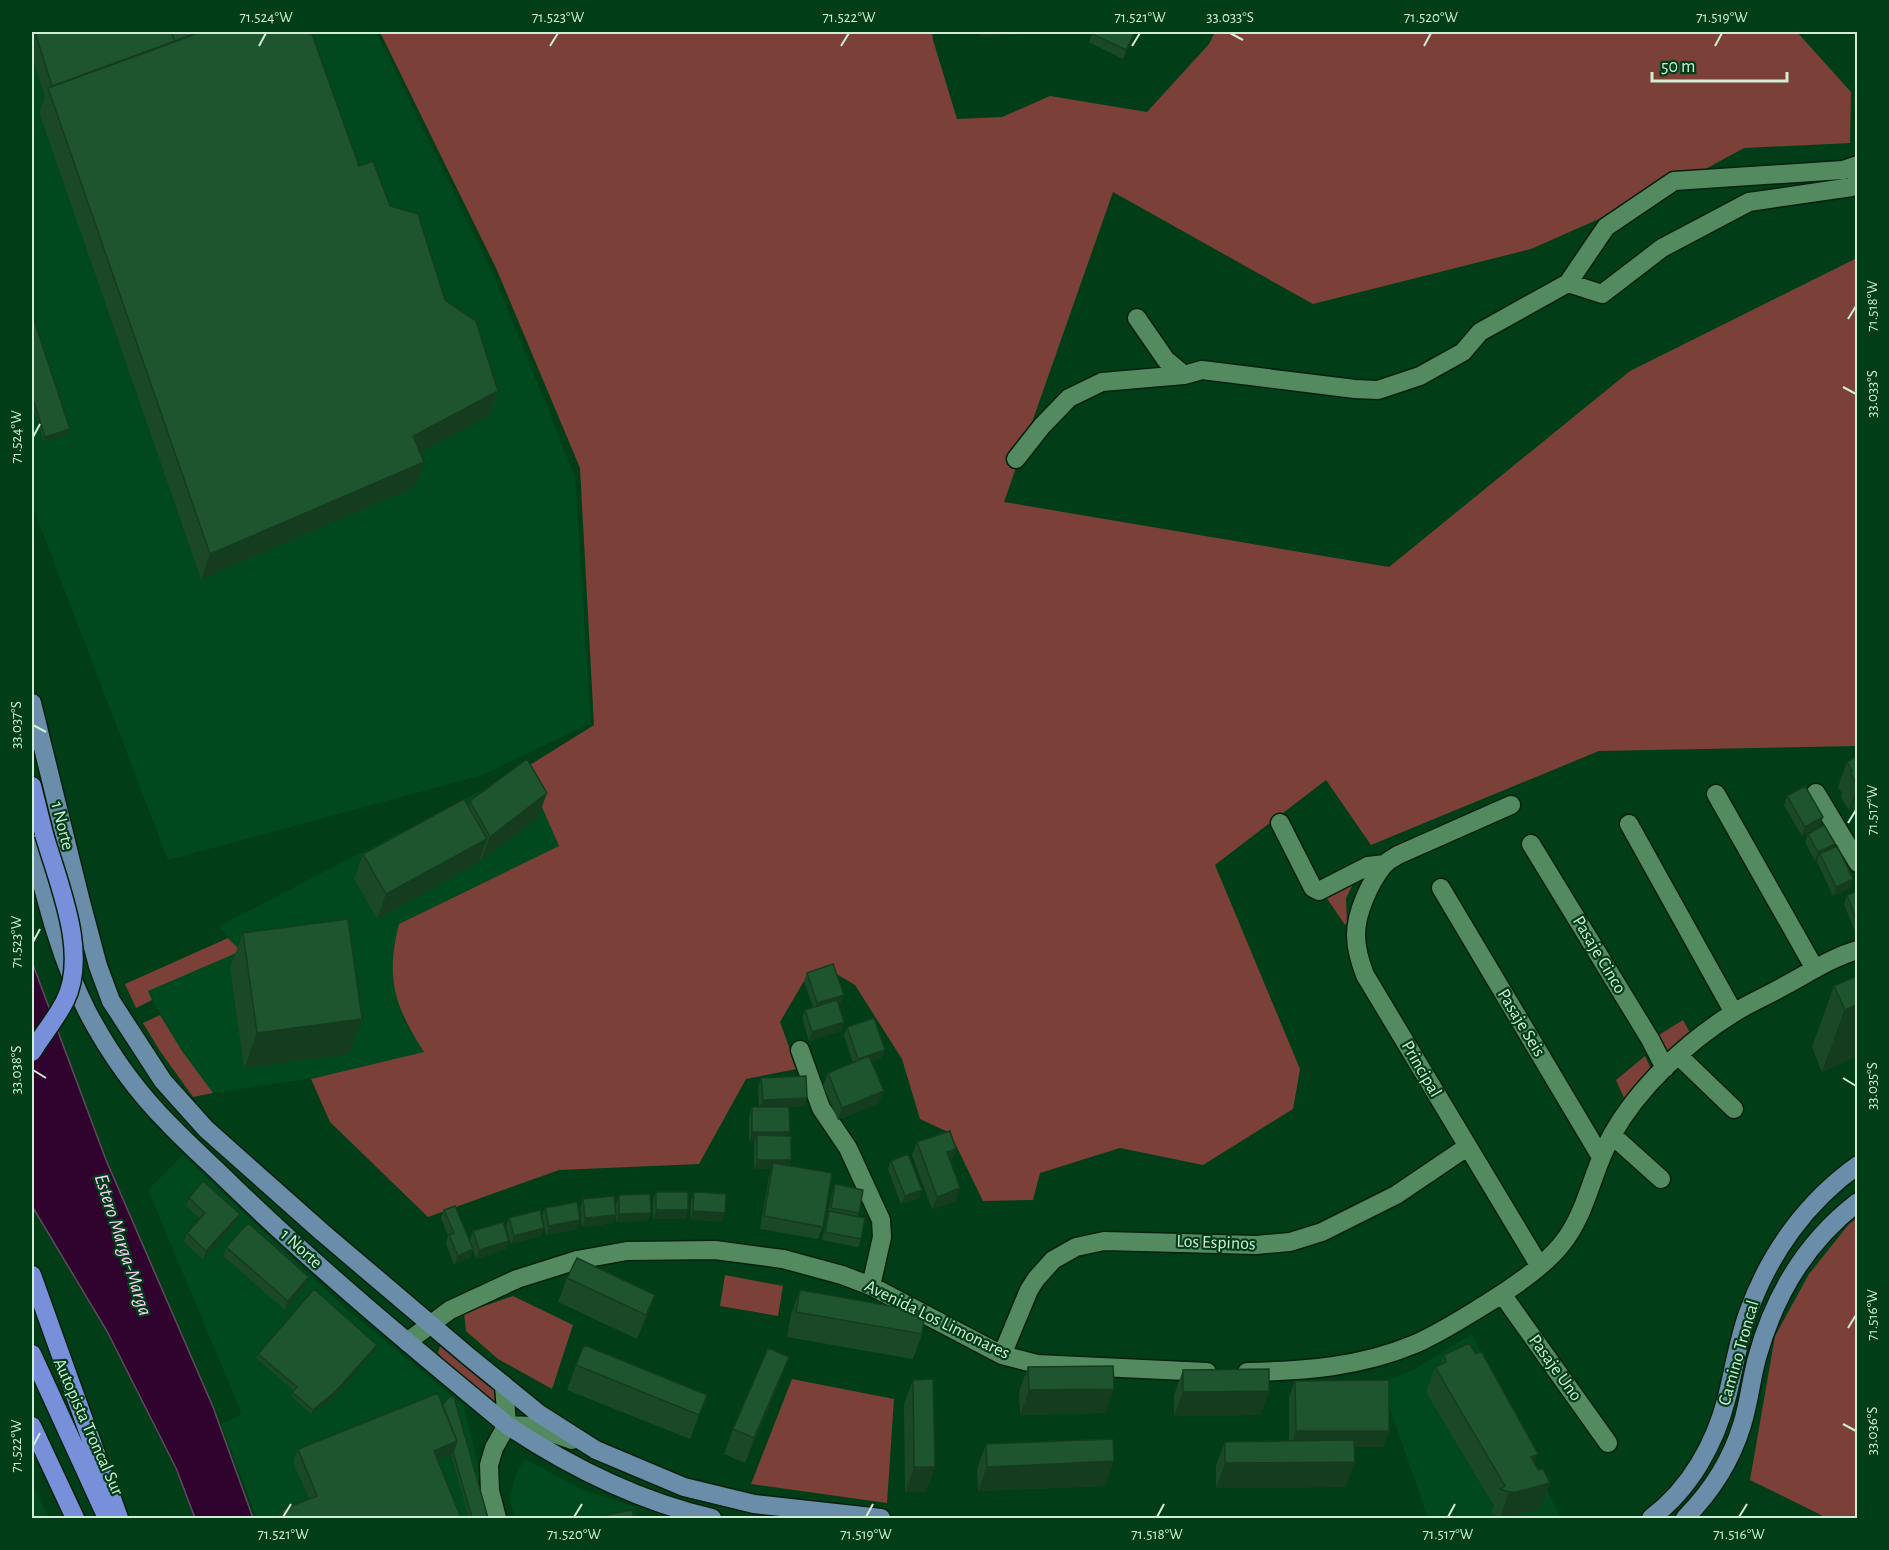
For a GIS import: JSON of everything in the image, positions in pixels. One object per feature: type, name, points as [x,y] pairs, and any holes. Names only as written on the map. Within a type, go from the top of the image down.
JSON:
[{"type":"highway","points":[[32,786],[38,839],[73,936],[75,962],[65,1002],[32,1052]]},
{"type":"highway","points":[[32,1275],[119,1518]]},
{"type":"highway","name":"Autopista Troncal Sur","points":[[32,1354],[106,1518]]},
{"type":"highway","points":[[32,1426],[75,1518]]},
{"type":"main road","name":"1 Norte","points":[[32,704],[98,966],[111,1001],[163,1081],[206,1129],[323,1233],[538,1413],[596,1450]]},
{"type":"main road","name":"1 Norte","points":[[38,839],[49,910],[71,975],[93,1021],[116,1058],[168,1124],[265,1216],[507,1425],[546,1450],[598,1478],[669,1506],[712,1518]]},
{"type":"main road","name":"Camino Troncal","points":[[1651,1518],[1686,1484],[1707,1451],[1726,1399],[1748,1313],[1775,1254],[1806,1212],[1824,1193],[1857,1166]]},
{"type":"main road","name":"Camino Troncal","points":[[1685,1518],[1710,1489],[1736,1443],[1761,1346],[1785,1286],[1812,1245],[1857,1202]]},
{"type":"main road","points":[[596,1450],[684,1487],[754,1504],[881,1518]]},
{"type":"street","points":[[1016,459],[1042,426],[1070,398],[1102,382],[1184,375],[1202,370],[1355,389],[1378,390],[1392,386],[1420,376],[1463,352],[1480,332],[1568,283],[1606,227],[1674,181],[1843,170],[1857,165]]},
{"type":"street","points":[[1568,283],[1602,294],[1662,248],[1749,202],[1852,187],[1857,180]]},
{"type":"street","points":[[1137,318],[1166,360],[1184,375]]},
{"type":"street","points":[[1816,793],[1857,863]]},
{"type":"street","points":[[1716,794],[1815,969]]},
{"type":"street","name":"Principal","points":[[1512,805],[1398,855],[1385,864],[1361,910],[1356,933],[1359,959],[1365,975],[1539,1265]]},
{"type":"street","name":"Principal","points":[[1280,823],[1313,888],[1319,891],[1368,866],[1385,864]]},
{"type":"street","points":[[1629,824],[1734,1013]]},
{"type":"street","name":"Pasaje Cinco","points":[[1531,844],[1650,1039],[1665,1068]]},
{"type":"street","name":"Pasaje Seis","points":[[1441,888],[1601,1157]]},
{"type":"street","name":"Avenida Los Limonares","points":[[407,1341],[450,1310],[517,1279],[577,1260],[627,1251],[681,1249],[752,1254],[813,1266],[871,1286],[1002,1355],[1037,1364],[1205,1372],[1311,1370],[1364,1361],[1416,1343],[1443,1330],[1502,1294],[1539,1265],[1560,1246],[1572,1229],[1612,1135],[1640,1094],[1665,1068],[1706,1032],[1734,1013],[1815,969],[1857,950]]},
{"type":"street","points":[[800,1050],[821,1108],[848,1148],[881,1220],[882,1237],[871,1286]]},
{"type":"street","points":[[1679,1056],[1734,1109]]},
{"type":"street","points":[[1612,1135],[1661,1179]]},
{"type":"street","name":"Los Espinos","points":[[1002,1355],[1029,1290],[1036,1279],[1053,1260],[1076,1247],[1104,1240],[1257,1245],[1290,1242],[1322,1232],[1396,1195],[1467,1147]]},
{"type":"street","name":"Pasaje Uno","points":[[1502,1294],[1608,1443]]},
{"type":"street","points":[[497,1518],[490,1491],[489,1465],[494,1448],[507,1425],[504,1385]]},
{"type":"street","points":[[507,1425],[532,1426],[596,1450]]},
{"type":"shaded area","points":[[32,32],[376,32],[497,283],[575,477],[591,723],[482,775],[168,860],[32,505]]},
{"type":"shaded area","points":[[380,32],[932,32],[957,119],[1002,117],[1050,96],[1147,112],[1209,44],[1215,32],[1797,32],[1851,92],[1850,143],[1744,148],[1678,184],[1531,249],[1313,304],[1113,192],[1004,502],[1389,567],[1630,371],[1857,258],[1857,746],[1599,751],[1371,845],[1326,780],[1215,865],[1300,1069],[1293,1109],[1203,1165],[1120,1148],[1040,1173],[1033,1200],[983,1201],[950,1133],[920,1119],[902,1059],[855,985],[833,972],[804,981],[780,1022],[797,1069],[746,1079],[699,1164],[559,1170],[428,1217],[330,1122],[311,1079],[424,1052],[406,1021],[395,992],[393,961],[399,924],[559,846],[525,768],[594,725],[580,468],[496,268]]},
{"type":"shaded area","points":[[525,768],[559,846],[399,924],[393,970],[394,985],[404,1021],[425,1052],[345,1073],[213,1093],[182,1051],[147,991],[240,951],[219,926]]},
{"type":"shaded area","points":[[1358,874],[1346,898],[1347,923],[1345,925],[1326,897]]},
{"type":"shaded area","points":[[228,938],[241,951],[148,991],[152,1000],[136,1008],[125,984]]},
{"type":"shaded area","points":[[160,1015],[182,1051],[213,1093],[193,1097],[160,1051],[143,1023]]},
{"type":"shaded area","points":[[1683,1020],[1692,1036],[1664,1053],[1654,1038]]},
{"type":"shaded area","points":[[1645,1056],[1651,1069],[1625,1100],[1616,1080]]},
{"type":"shaded area","points":[[183,1155],[346,1309],[463,1405],[492,1518],[257,1518],[221,1424],[242,1414],[148,1190]]},
{"type":"shaded area","points":[[1857,1218],[1857,1518],[1827,1518],[1750,1480],[1775,1336],[1809,1274],[1849,1224]]},
{"type":"shaded area","points":[[725,1275],[783,1286],[778,1316],[720,1306]]},
{"type":"shaded area","points":[[513,1296],[573,1325],[552,1389],[498,1359],[466,1331],[464,1313]]},
{"type":"shaded area","points":[[1472,1334],[1560,1517],[1558,1518],[1428,1518],[1381,1383],[1415,1369]]},
{"type":"shaded area","points":[[440,1346],[494,1389],[497,1404],[443,1359],[438,1353]]},
{"type":"shaded area","points":[[792,1379],[894,1399],[887,1503],[751,1484]]},
{"type":"shaded area","points":[[525,1459],[581,1489],[635,1507],[637,1518],[515,1518],[510,1499],[516,1473]]},
{"type":"shaded area","points":[[32,1485],[49,1518],[32,1518]]},
{"type":"water","name":"Estero Marga-Marga","points":[[32,962],[106,1160],[213,1407],[253,1518],[195,1518],[176,1468],[107,1331],[32,1206]]},
{"type":"building","points":[[35,32],[171,32],[175,41],[52,86]]},
{"type":"building","points":[[171,32],[199,32],[175,41]]},
{"type":"building","points":[[199,32],[307,32],[312,34],[359,166],[373,161],[390,206],[418,214],[445,300],[476,321],[498,391],[413,436],[424,462],[210,554],[48,88]]},
{"type":"building","points":[[1093,32],[1135,32],[1126,50],[1092,34]]},
{"type":"building","points":[[32,314],[70,429],[45,437],[32,396]]},
{"type":"building","points":[[1857,756],[1857,785],[1847,762]]},
{"type":"building","points":[[527,759],[547,793],[490,837],[470,801]]},
{"type":"building","points":[[1805,786],[1823,817],[1805,827],[1787,796]]},
{"type":"building","points":[[464,799],[487,839],[386,894],[363,854]]},
{"type":"building","points":[[1824,825],[1835,844],[1818,852],[1808,834]]},
{"type":"building","points":[[1837,846],[1853,879],[1836,887],[1820,854]]},
{"type":"building","points":[[1857,891],[1857,922],[1847,895]]},
{"type":"building","points":[[348,919],[362,1019],[257,1033],[243,933]]},
{"type":"building","points":[[833,964],[844,995],[817,1003],[807,973]]},
{"type":"building","points":[[1857,976],[1857,1005],[1845,1010],[1834,986]]},
{"type":"building","points":[[837,1000],[844,1022],[812,1032],[805,1010]]},
{"type":"building","points":[[874,1018],[885,1050],[858,1059],[847,1027]]},
{"type":"building","points":[[869,1056],[884,1091],[842,1108],[828,1073]]},
{"type":"building","points":[[806,1076],[807,1098],[763,1100],[761,1078]]},
{"type":"building","points":[[752,1107],[789,1107],[790,1132],[752,1132]]},
{"type":"building","points":[[950,1131],[956,1149],[947,1152],[960,1188],[937,1197],[917,1142]]},
{"type":"building","points":[[757,1135],[791,1136],[791,1160],[757,1160]]},
{"type":"building","points":[[908,1154],[922,1190],[905,1196],[891,1161]]},
{"type":"building","points":[[773,1163],[832,1173],[823,1227],[764,1216]]},
{"type":"building","points":[[203,1181],[240,1214],[206,1251],[187,1233],[205,1213],[189,1198]]},
{"type":"building","points":[[835,1184],[863,1190],[859,1213],[831,1208]]},
{"type":"building","points":[[656,1192],[688,1192],[688,1210],[656,1210]]},
{"type":"building","points":[[694,1192],[726,1194],[725,1213],[693,1211]]},
{"type":"building","points":[[650,1194],[651,1213],[619,1214],[619,1195]]},
{"type":"building","points":[[614,1196],[616,1215],[585,1218],[583,1199]]},
{"type":"building","points":[[577,1202],[580,1220],[549,1226],[545,1208]]},
{"type":"building","points":[[455,1206],[473,1249],[458,1256],[449,1235],[454,1233],[444,1210]]},
{"type":"building","points":[[540,1210],[544,1228],[514,1236],[509,1218]]},
{"type":"building","points":[[829,1211],[865,1218],[861,1239],[825,1232]]},
{"type":"building","points":[[503,1222],[509,1241],[479,1250],[473,1231]]},
{"type":"building","points":[[248,1223],[309,1277],[288,1301],[226,1247]]},
{"type":"building","points":[[577,1258],[655,1295],[646,1315],[567,1278]]},
{"type":"building","points":[[314,1289],[377,1345],[336,1391],[313,1410],[292,1392],[297,1387],[258,1354]]},
{"type":"building","points":[[800,1290],[925,1312],[922,1334],[796,1312]]},
{"type":"building","points":[[1469,1343],[1476,1354],[1481,1351],[1538,1454],[1531,1457],[1538,1470],[1543,1469],[1550,1483],[1517,1492],[1500,1489],[1505,1486],[1435,1367],[1446,1362],[1444,1355]]},
{"type":"building","points":[[584,1345],[707,1395],[699,1415],[576,1365]]},
{"type":"building","points":[[768,1348],[789,1357],[754,1438],[733,1429]]},
{"type":"building","points":[[1113,1366],[1114,1389],[1029,1390],[1028,1367]]},
{"type":"building","points":[[1269,1369],[1269,1391],[1183,1392],[1183,1370]]},
{"type":"building","points":[[933,1379],[935,1467],[914,1467],[913,1380]]},
{"type":"building","points":[[1389,1380],[1389,1431],[1296,1431],[1295,1381]]},
{"type":"building","points":[[438,1393],[457,1441],[434,1451],[461,1518],[284,1518],[281,1510],[317,1496],[298,1449]]},
{"type":"building","points":[[449,1397],[454,1397],[488,1518],[472,1518],[453,1452],[457,1441],[442,1405]]},
{"type":"building","points":[[1113,1439],[1114,1461],[987,1467],[986,1444]]},
{"type":"building","points":[[1354,1440],[1355,1462],[1225,1463],[1225,1442]]},
{"type":"building","points":[[632,1510],[634,1518],[603,1518],[602,1516]]}]
